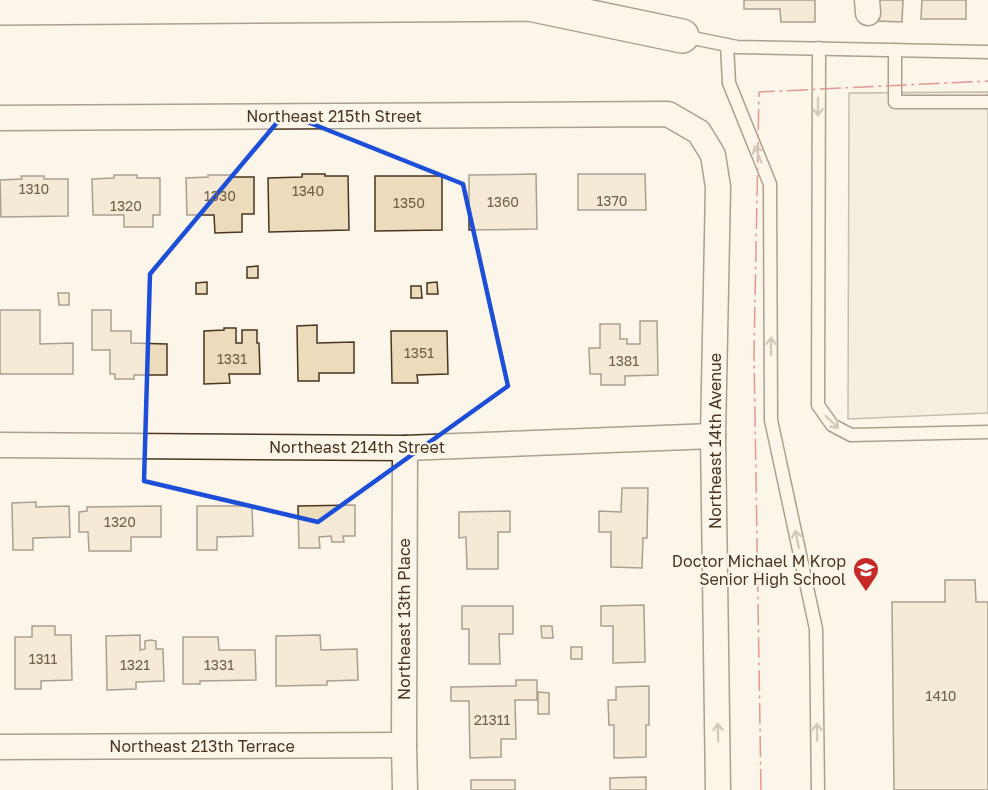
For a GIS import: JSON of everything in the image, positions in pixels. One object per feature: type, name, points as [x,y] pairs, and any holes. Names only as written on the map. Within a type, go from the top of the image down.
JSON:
[{"type":"street","points":[[0,8],[529,1],[682,36]]},
{"type":"street","name":"Northeast 215th Street","points":[[0,117],[668,114]]},
{"type":"street","name":"Northeast 14th Avenue","points":[[668,114],[699,132],[713,155],[718,187],[713,436],[718,790]]},
{"type":"street","name":"Northeast 214th Street","points":[[0,445],[405,448],[713,436]]},
{"type":"street","name":"Northeast 13th Place","points":[[405,448],[405,790]]},
{"type":"street","name":"Northeast 213th Terrace","points":[[0,747],[404,745]]},
{"type":"lane","points":[[682,36],[737,47],[988,52]]},
{"type":"lane","points":[[727,45],[729,83],[770,184],[771,420],[816,629],[818,790]]},
{"type":"lane","points":[[819,48],[818,405],[832,425],[851,435],[988,432]]},
{"type":"lane","points":[[895,50],[895,102],[988,102]]},
{"type":"highlighted area","points":[[285,113],[463,184],[508,386],[318,522],[144,481],[150,274]]},
{"type":"shaded area","points":[[988,92],[988,413],[848,419],[849,93]]},
{"type":"building","points":[[744,0],[815,0],[815,22],[781,22],[780,9],[744,9]]},
{"type":"building","points":[[876,0],[903,0],[902,22],[876,21]]},
{"type":"building","points":[[922,0],[966,0],[966,19],[921,19]]},
{"type":"building","points":[[302,174],[348,176],[349,230],[269,232],[268,178],[302,177]]},
{"type":"building","points":[[536,174],[537,229],[469,230],[469,175]]},
{"type":"building","points":[[578,174],[645,174],[646,210],[578,210]]},
{"type":"building","points":[[114,175],[160,178],[160,215],[153,215],[153,227],[124,227],[124,215],[93,215],[92,179],[114,178]]},
{"type":"building","points":[[208,175],[254,177],[254,214],[242,214],[242,232],[215,233],[214,215],[187,215],[186,178],[208,177]]},
{"type":"building","points":[[21,176],[68,179],[68,216],[1,217],[0,180],[22,179]]},
{"type":"building","points":[[375,176],[442,176],[442,230],[375,231]]},
{"type":"building","points":[[258,266],[258,278],[247,278],[247,267]]},
{"type":"building","points":[[207,282],[207,294],[196,294],[196,283]]},
{"type":"building","points":[[437,282],[438,294],[427,294],[427,283]]},
{"type":"building","points":[[411,286],[421,286],[422,298],[411,298]]},
{"type":"building","points":[[58,293],[69,293],[69,305],[59,305]]},
{"type":"building","points":[[0,310],[40,310],[40,344],[73,343],[73,374],[0,374]]},
{"type":"building","points":[[92,310],[111,310],[111,331],[131,331],[131,343],[167,344],[167,375],[134,375],[134,379],[115,379],[115,374],[110,374],[110,350],[92,350]]},
{"type":"building","points":[[640,321],[657,321],[658,375],[625,376],[625,385],[601,385],[601,374],[590,374],[589,348],[600,348],[600,324],[620,324],[620,339],[627,339],[627,344],[640,344]]},
{"type":"building","points":[[317,325],[317,343],[354,342],[354,373],[319,373],[319,381],[298,381],[297,326]]},
{"type":"building","points":[[224,328],[236,328],[236,343],[242,343],[242,330],[257,330],[260,374],[229,374],[230,383],[204,384],[204,331],[224,330]]},
{"type":"building","points":[[391,331],[447,331],[448,374],[417,375],[418,383],[392,383]]},
{"type":"building","points":[[622,488],[648,488],[647,538],[643,538],[642,568],[611,567],[611,532],[599,532],[599,511],[621,512]]},
{"type":"building","points":[[36,502],[36,507],[69,506],[70,537],[33,538],[33,550],[13,550],[12,503]]},
{"type":"building","points":[[355,505],[355,536],[343,536],[344,542],[332,542],[331,536],[319,537],[320,548],[299,548],[298,506]]},
{"type":"building","points":[[161,506],[161,537],[131,537],[131,551],[89,551],[88,532],[79,532],[79,512],[87,511],[87,507]]},
{"type":"building","points":[[197,506],[252,506],[253,536],[217,537],[217,550],[197,550]]},
{"type":"building","points":[[510,511],[510,532],[498,532],[498,569],[467,569],[466,537],[459,538],[459,512]]},
{"type":"building","points":[[945,580],[975,580],[976,602],[988,602],[988,790],[894,790],[892,602],[945,602]]},
{"type":"building","points":[[644,605],[645,662],[613,663],[613,626],[601,626],[601,606]]},
{"type":"building","points":[[462,606],[513,606],[513,634],[499,634],[500,664],[469,664],[469,629],[462,629]]},
{"type":"building","points":[[32,626],[55,626],[55,635],[71,635],[72,680],[41,681],[41,689],[15,689],[15,637],[32,637]]},
{"type":"building","points":[[541,626],[552,626],[553,638],[542,638]]},
{"type":"building","points":[[140,635],[140,650],[145,649],[145,641],[151,640],[156,641],[156,649],[163,649],[164,681],[136,682],[136,689],[107,690],[106,636]]},
{"type":"building","points":[[320,635],[321,650],[357,649],[358,680],[327,681],[327,685],[276,686],[276,636]]},
{"type":"building","points":[[183,637],[218,637],[219,650],[255,650],[256,680],[200,681],[200,684],[183,684]]},
{"type":"building","points":[[571,647],[582,647],[582,659],[571,659]]},
{"type":"building","points":[[516,680],[537,680],[537,700],[515,700],[516,739],[501,739],[501,757],[470,758],[469,701],[451,701],[451,687],[516,686]]},
{"type":"building","points":[[649,686],[646,757],[614,758],[614,725],[609,725],[608,700],[616,700],[616,687]]},
{"type":"building","points":[[538,692],[549,693],[549,714],[538,714]]},
{"type":"building","points":[[646,777],[646,790],[610,790],[610,778]]},
{"type":"building","points":[[471,780],[515,780],[515,790],[471,790]]},
{"type":"power","points":[[761,790],[754,353],[759,92],[988,81]]},
{"type":"place","name":"Doctor Michael M Krop Senior High School","points":[[866,593]]}]
